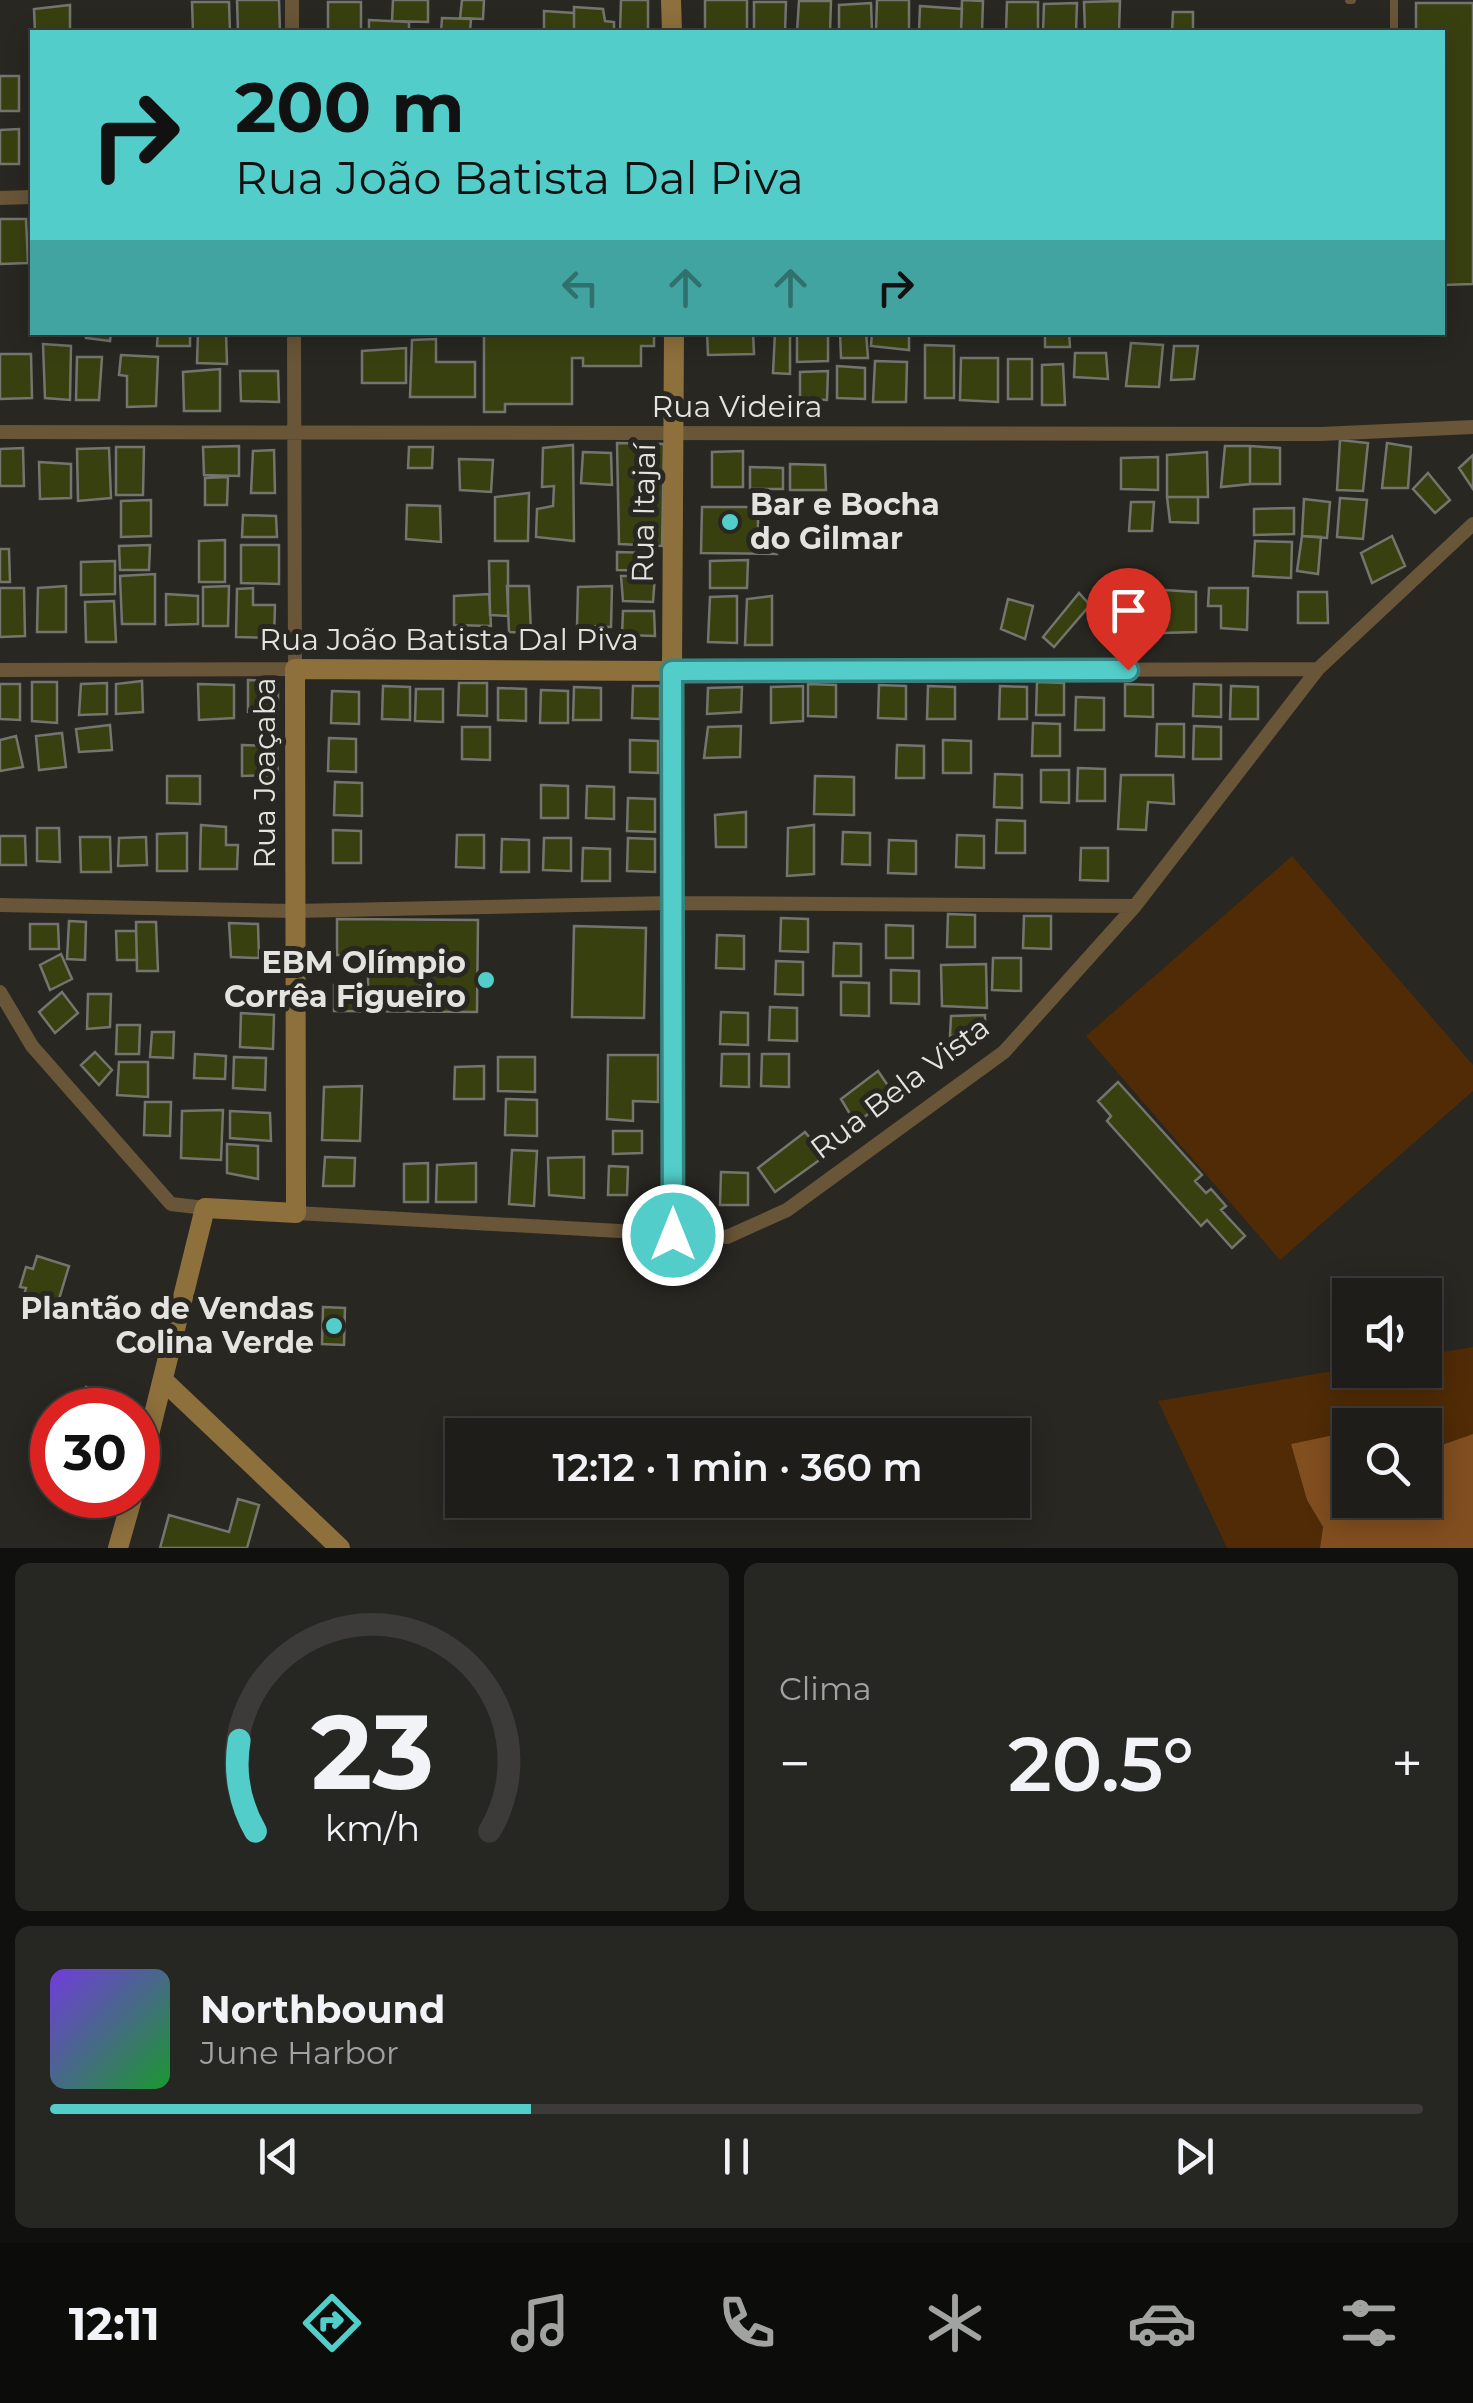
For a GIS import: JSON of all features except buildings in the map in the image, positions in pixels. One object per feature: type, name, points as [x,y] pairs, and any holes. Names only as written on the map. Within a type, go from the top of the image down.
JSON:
[{"type":"street","points":[[292,0],[292,30]]},
{"type":"street","points":[[671,0],[672,30]]},
{"type":"street","points":[[0,198],[30,198]]},
{"type":"street","name":"Rua Joaçaba","points":[[294,335],[296,1213]]},
{"type":"street","name":"Rua Itajaí","points":[[673,1235],[670,904],[674,335]]},
{"type":"street","name":"Rua Videira","points":[[0,432],[1321,434],[1473,428]]},
{"type":"street","name":"Rua Bela Vista","points":[[205,1208],[727,1237],[787,1210],[1004,1052],[1135,906],[1318,669],[1473,524]]},
{"type":"street","name":"Rua João Batista Dal Piva","points":[[0,670],[1318,669]]},
{"type":"street","points":[[0,905],[293,911],[670,904],[1135,906]]},
{"type":"street","points":[[0,992],[32,1046],[171,1204],[205,1208],[160,1397]]},
{"type":"street","points":[[164,1382],[340,1548]]},
{"type":"street","points":[[118,1548],[126,1518]]},
{"type":"lane","points":[[1394,0],[1394,30]]},
{"type":"shaded area","points":[[1292,856],[1473,1065],[1473,1091],[1280,1260],[1086,1036]]},
{"type":"shaded area","points":[[1473,1347],[1473,1434],[1442,1445],[1442,1408],[1332,1408],[1332,1448],[1307,1500],[1323,1527],[1320,1548],[1227,1548],[1158,1401],[1332,1371],[1332,1388],[1442,1388],[1442,1352]]},
{"type":"shaded area","points":[[1473,1434],[1473,1548],[1320,1548],[1323,1527],[1307,1500],[1291,1444],[1332,1435],[1332,1518],[1442,1518],[1442,1445]]},
{"type":"place","name":"Bar e Bocha do Gilmar","points":[[730,522]]},
{"type":"place","name":"EBM Olímpio Corrêa Figueiro","points":[[486,980]]},
{"type":"place","name":"Plantão de Vendas Colina Verde","points":[[334,1326]]},
{"type":"route","points":[[673,1235],[672,671],[1128,670]]}]
